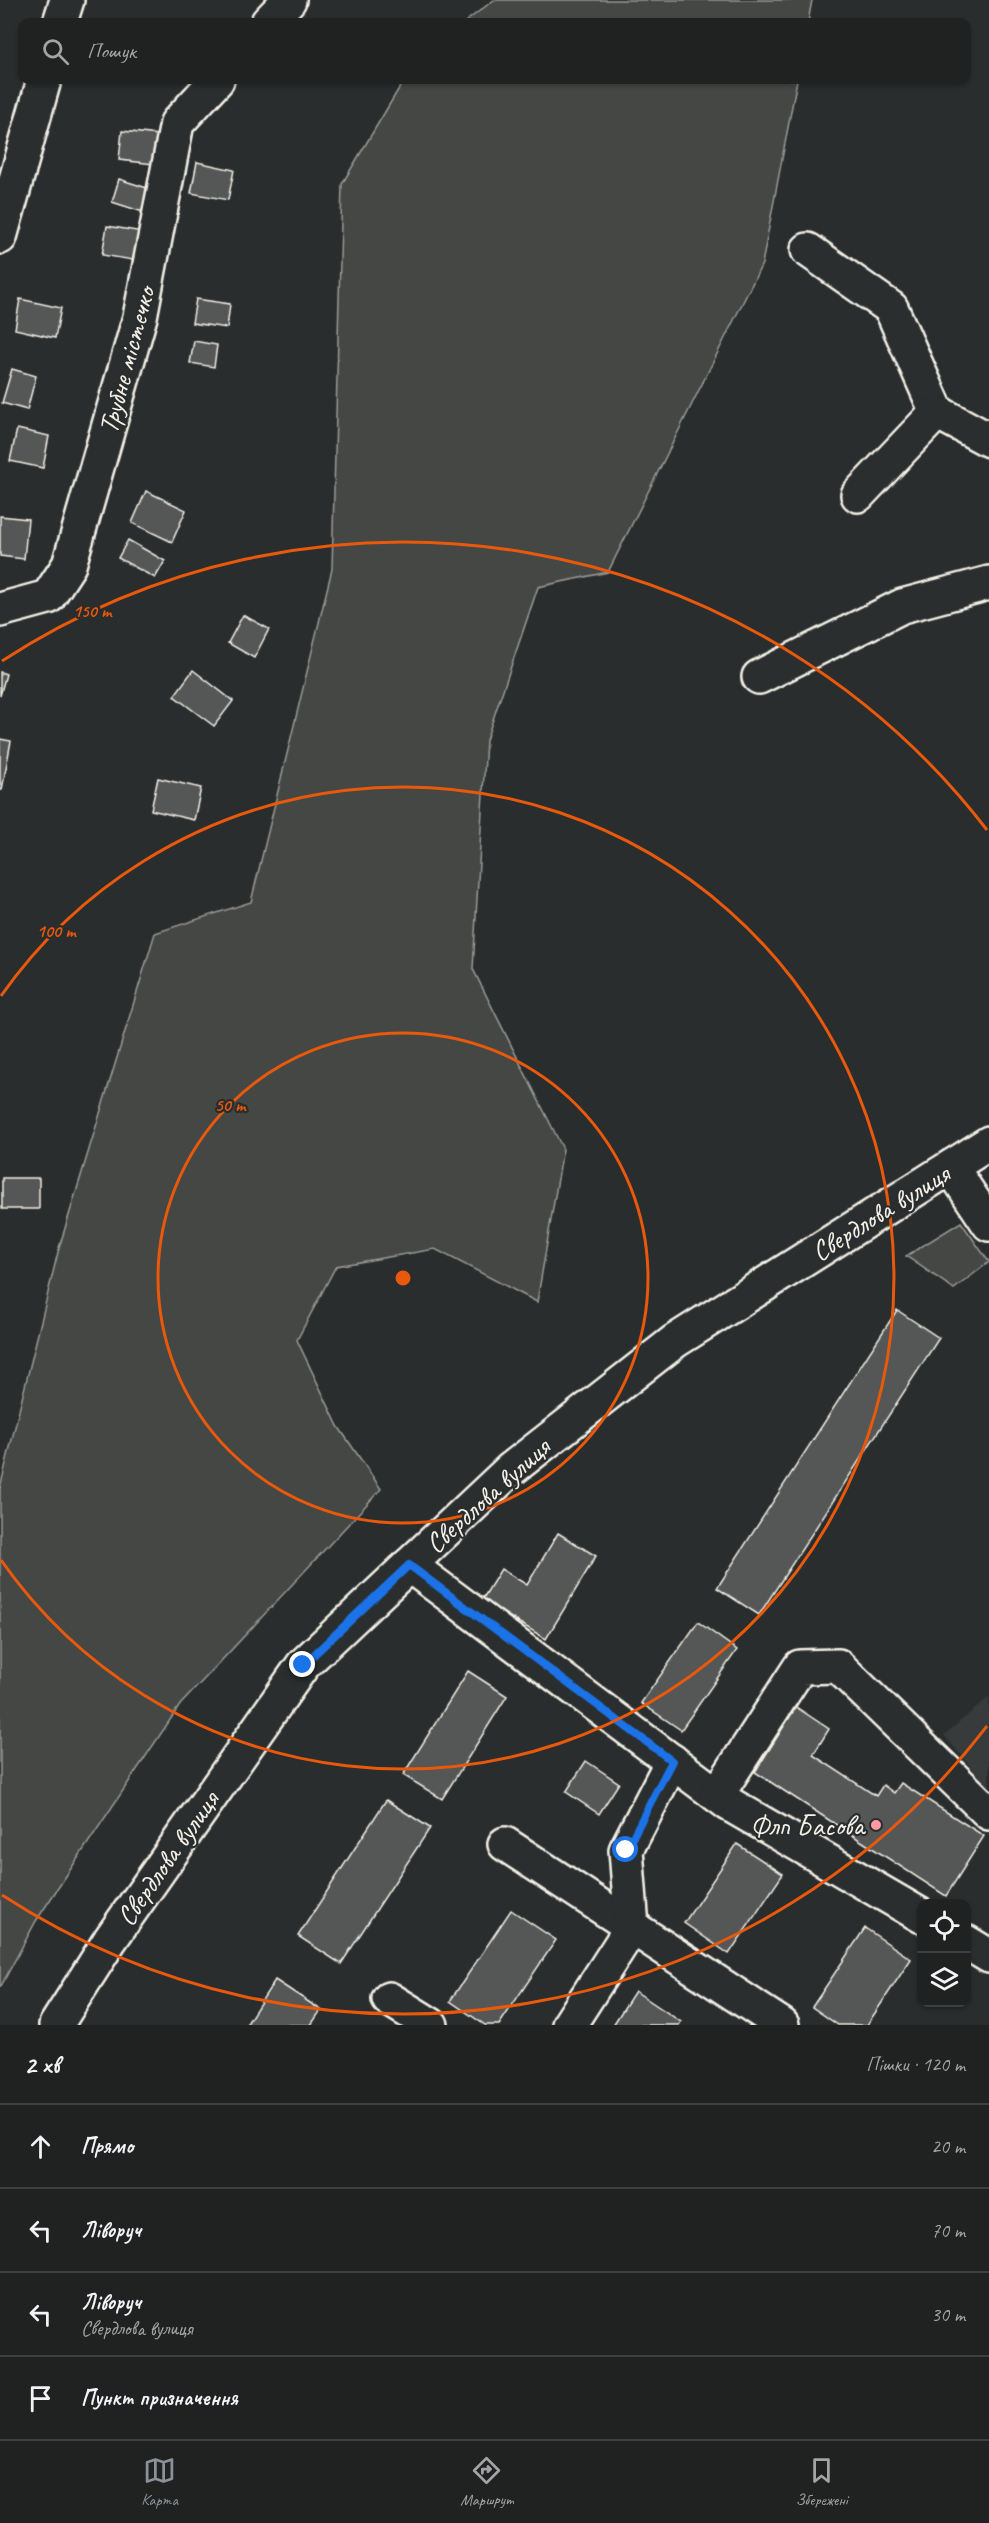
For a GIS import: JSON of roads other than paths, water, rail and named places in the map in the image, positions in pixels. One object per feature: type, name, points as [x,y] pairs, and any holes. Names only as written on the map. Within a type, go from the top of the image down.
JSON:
[{"type":"street","points":[[61,18],[67,0]]},
{"type":"street","points":[[272,18],[289,0]]},
{"type":"street","points":[[0,237],[43,84]]},
{"type":"street","name":"Трубне містечко","points":[[0,609],[48,597],[69,565],[140,317],[177,123],[212,84]]},
{"type":"street","points":[[808,250],[891,308],[937,412],[989,440]]},
{"type":"street","points":[[858,495],[937,412]]},
{"type":"street","points":[[759,676],[902,606],[989,583]]},
{"type":"street","name":"Свердлова вулиця","points":[[56,2025],[110,1940],[303,1665],[510,1470],[675,1341],[989,1143]]},
{"type":"street","points":[[951,1167],[989,1224]]},
{"type":"street","points":[[409,1565],[717,1795],[917,1914]]},
{"type":"street","points":[[717,1795],[800,1667],[838,1666],[989,1813]]},
{"type":"street","points":[[569,2025],[632,1927],[626,1850],[672,1761]]},
{"type":"street","points":[[505,1845],[782,2025]]},
{"type":"street","points":[[971,1945],[989,1956]]},
{"type":"street","points":[[389,1999],[431,2025]]},
{"type":"place","name":"Флп Басова","points":[[876,1825]]}]
